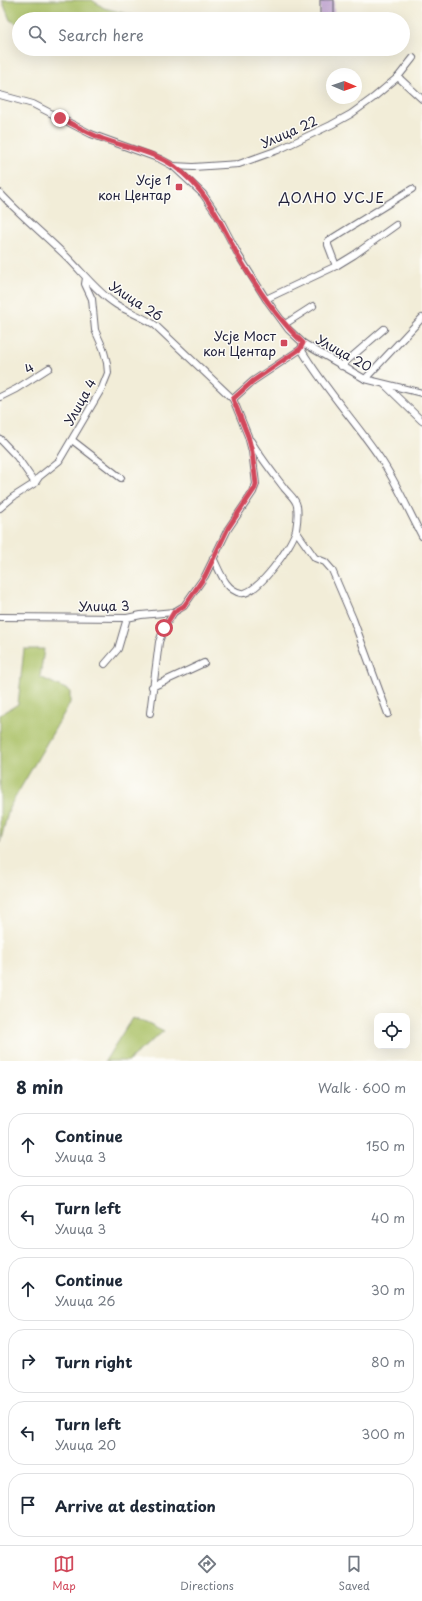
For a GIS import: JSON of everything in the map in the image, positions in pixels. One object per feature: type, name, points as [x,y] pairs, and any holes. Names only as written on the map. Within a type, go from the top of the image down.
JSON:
[{"type":"street","name":"Улица 22","points":[[173,166],[238,164],[278,150],[351,114],[373,98],[398,76],[413,58]]},
{"type":"street","points":[[398,76],[422,98]]},
{"type":"street","name":"Улица 20","points":[[0,95],[33,104],[91,134],[160,159],[173,166],[203,194],[218,216],[238,256],[266,300],[285,324],[303,343],[365,379],[422,393]]},
{"type":"street","points":[[336,266],[328,245],[328,241],[412,189]]},
{"type":"street","name":"Улица 26","points":[[0,193],[18,213],[43,234],[86,278],[117,305],[142,316],[155,325],[233,399],[248,436]]},
{"type":"street","points":[[266,300],[354,256],[396,225]]},
{"type":"street","name":"Улица 4","points":[[0,508],[13,497],[35,483],[38,477],[59,461],[102,388],[108,373],[108,363],[95,330],[92,299],[85,284],[86,278]]},
{"type":"street","points":[[285,324],[313,306]]},
{"type":"street","points":[[365,379],[422,318]]},
{"type":"street","points":[[341,366],[384,329]]},
{"type":"street","points":[[233,399],[244,388],[300,349],[303,343]]},
{"type":"street","points":[[300,349],[312,368],[387,468],[422,536]]},
{"type":"street","name":"4","points":[[0,396],[16,389],[49,368]]},
{"type":"street","points":[[385,385],[422,421]]},
{"type":"street","points":[[213,558],[224,581],[230,587],[241,593],[246,593],[266,576],[282,557],[296,531],[296,502],[275,476],[248,436]]},
{"type":"street","points":[[150,713],[152,687],[159,642],[164,628],[174,612],[184,606],[205,576],[228,528],[255,488],[256,484],[252,452],[248,436]]},
{"type":"street","points":[[72,440],[121,478]]},
{"type":"street","points":[[1,444],[17,457],[35,483]]},
{"type":"street","points":[[296,531],[315,558],[329,565],[353,619],[388,714]]},
{"type":"street","name":"Улица 3","points":[[0,617],[127,618],[141,615],[174,612]]},
{"type":"street","points":[[105,664],[118,649],[127,618]]},
{"type":"street","points":[[152,687],[204,663]]},
{"type":"green space","points":[[2,0],[92,0],[104,8],[120,12],[12,12],[12,21],[10,20]]},
{"type":"green space","points":[[24,649],[44,649],[40,677],[70,691],[70,703],[9,808],[0,843],[0,715],[18,704]]},
{"type":"green space","points":[[132,1018],[146,1022],[164,1031],[129,1061],[105,1061]]},
{"type":"building","points":[[320,0],[334,0],[334,12],[320,12]]},
{"type":"place","name":"Усје 1 кон Центар","points":[[179,187]]},
{"type":"place","name":"Усје Мост кон Центар","points":[[284,343]]},
{"type":"district","name":"ДОЛНО УСЈЕ","points":[[332,198]]},
{"type":"route","points":[[60,118],[91,134],[160,159],[173,166],[188,179],[203,194],[218,216],[238,256],[266,300],[288,329],[303,343],[300,349],[253,381],[233,399],[248,436],[252,452],[256,484],[255,488],[228,528],[205,576],[184,606],[174,612],[164,628]]}]
